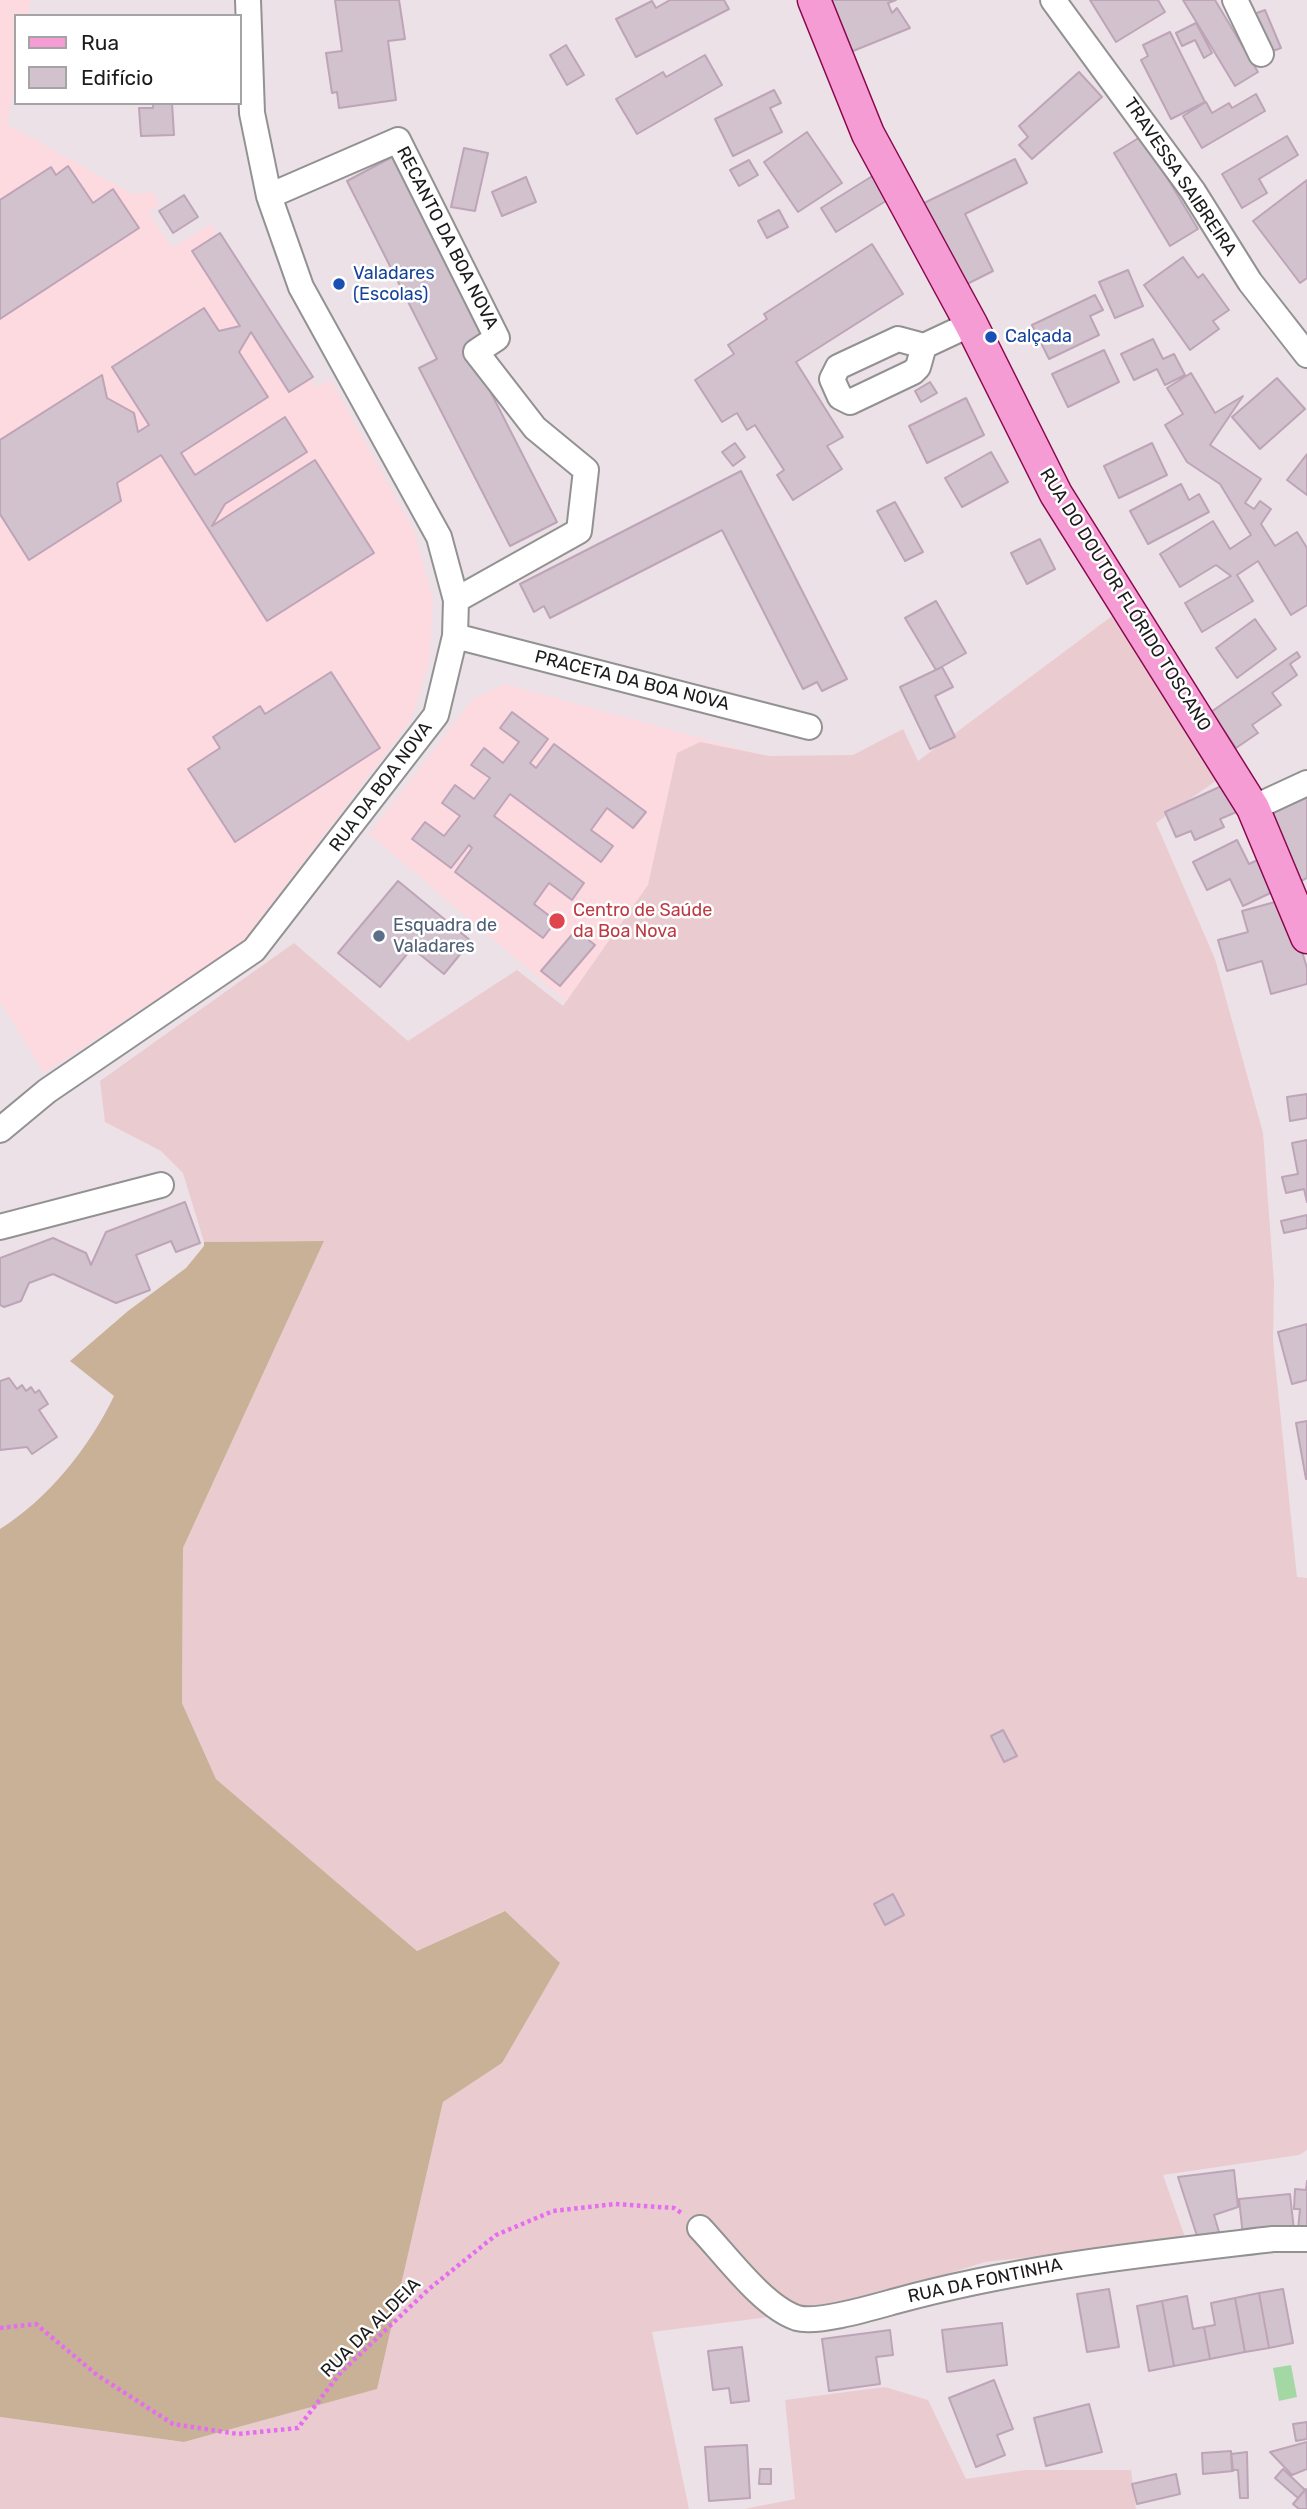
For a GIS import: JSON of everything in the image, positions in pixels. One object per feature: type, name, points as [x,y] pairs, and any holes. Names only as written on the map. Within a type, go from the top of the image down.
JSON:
[{"type":"main road","name":"RUA DO DOUTOR FLÓRIDO TOSCANO","points":[[814,0],[868,134],[971,324],[1056,494],[1253,808],[1307,937]]},
{"type":"street","name":"RUA DA BOA NOVA","points":[[0,1130],[47,1091],[254,950],[436,715],[455,636],[456,600],[439,537],[301,287],[269,196],[252,113],[248,0]]},
{"type":"street","name":"TRAVESSA SAIBREIRA","points":[[1053,0],[1177,169],[1250,282],[1307,355]]},
{"type":"street","points":[[1236,0],[1261,54]]},
{"type":"street","name":"RECANTO DA BOA NOVA","points":[[269,196],[398,140],[497,338],[476,352],[535,428],[586,470],[579,531],[456,600]]},
{"type":"street","points":[[925,346],[971,324]]},
{"type":"street","name":"PRACETA DA BOA NOVA","points":[[455,636],[808,727]]},
{"type":"street","points":[[1253,808],[1307,783]]},
{"type":"street","points":[[0,1227],[161,1185]]},
{"type":"street","name":"RUA DA FONTINHA","points":[[700,2228],[769,2302],[798,2318],[848,2314],[941,2288],[1050,2266],[1273,2239],[1307,2239]]},
{"type":"path","name":"RUA DA ALDEIA","points":[[0,2328],[36,2324],[97,2375],[173,2424],[238,2434],[298,2428],[341,2372],[429,2289],[496,2235],[553,2211],[615,2204],[674,2208],[700,2228]]},
{"type":"shaded area","points":[[0,0],[31,0],[28,14],[14,14],[14,88],[7,124],[132,194],[153,192],[159,204],[149,213],[172,248],[211,224],[315,387],[331,380],[414,531],[433,600],[429,662],[411,720],[241,944],[44,1073],[0,1001]]},
{"type":"shaded area","points":[[1112,616],[1220,778],[1156,823],[1215,959],[1263,1133],[1274,1282],[1273,1341],[1297,1577],[1307,1578],[1307,2150],[1299,2155],[1163,2175],[1186,2240],[985,2262],[839,2308],[652,2332],[689,2509],[0,2509],[0,2417],[184,2442],[376,2389],[443,2102],[502,2063],[504,1911],[417,1951],[216,1779],[182,1703],[183,1548],[324,1241],[204,1242],[183,1173],[161,1151],[105,1122],[100,1081],[294,943],[408,1041],[517,970],[563,1006],[648,885],[677,753],[700,742],[769,756],[853,755],[903,729],[918,761]]},
{"type":"shaded area","name":"Centro de Saúde da Boa Nova","points":[[505,684],[780,760],[574,1008],[369,834],[473,699]]},
{"type":"shaded area","points":[[324,1241],[183,1548],[182,1703],[216,1779],[417,1951],[505,1911],[560,1963],[502,2063],[443,2102],[377,2389],[184,2442],[0,2417],[0,1529],[35,1503],[66,1471],[114,1396],[70,1361],[128,1311],[186,1268],[204,1246],[204,1242]]},
{"type":"shaded area","points":[[1291,2365],[1297,2397],[1279,2401],[1273,2368]]},
{"type":"shaded area","points":[[885,2387],[928,2400],[966,2479],[1025,2470],[1131,2470],[1136,2509],[744,2509],[795,2499],[785,2400]]},
{"type":"building","points":[[335,0],[399,0],[405,39],[388,41],[396,100],[339,108],[337,92],[332,93],[326,53],[342,51]]},
{"type":"building","points":[[670,0],[724,0],[729,9],[636,57],[616,19],[652,1],[656,8]]},
{"type":"building","points":[[827,0],[896,0],[888,3],[892,13],[897,8],[910,28],[848,53]]},
{"type":"building","points":[[1090,0],[1158,0],[1165,12],[1116,42]]},
{"type":"building","points":[[1183,0],[1215,0],[1258,72],[1235,86]]},
{"type":"building","points":[[1265,10],[1281,48],[1270,52],[1254,14]]},
{"type":"building","points":[[1196,23],[1212,53],[1204,58],[1195,40],[1182,46],[1176,33]]},
{"type":"building","points":[[1170,32],[1205,102],[1171,119],[1141,60],[1148,56],[1143,45]]},
{"type":"building","points":[[566,45],[584,75],[567,85],[550,55]]},
{"type":"building","points":[[705,55],[722,85],[637,134],[616,99],[663,72],[666,77]]},
{"type":"building","points":[[1079,72],[1102,97],[1032,159],[1019,145],[1028,137],[1019,126]]},
{"type":"building","points":[[774,90],[781,103],[770,108],[782,132],[733,156],[715,119]]},
{"type":"building","points":[[1256,94],[1265,111],[1202,148],[1183,116],[1206,102],[1212,113],[1229,103],[1232,108]]},
{"type":"building","points":[[153,105],[172,105],[174,135],[141,136],[139,108],[153,108]]},
{"type":"building","points":[[807,132],[842,183],[798,212],[764,162]]},
{"type":"building","points":[[1142,136],[1198,229],[1170,246],[1114,153]]},
{"type":"building","points":[[1287,136],[1298,155],[1259,179],[1267,193],[1242,208],[1222,174]]},
{"type":"building","points":[[464,148],[488,153],[475,211],[451,207]]},
{"type":"building","points":[[394,156],[484,335],[466,344],[557,522],[510,546],[419,368],[437,359],[347,181]]},
{"type":"building","points":[[1015,159],[1027,183],[965,214],[993,271],[963,286],[922,204]]},
{"type":"building","points":[[749,160],[758,175],[739,186],[730,170]]},
{"type":"building","points":[[68,166],[93,203],[113,189],[139,228],[0,319],[0,200],[51,167],[56,175]]},
{"type":"building","points":[[874,175],[889,199],[836,232],[821,208]]},
{"type":"building","points":[[526,177],[536,202],[502,216],[492,192]]},
{"type":"building","points":[[1307,180],[1307,278],[1300,283],[1253,221]]},
{"type":"building","points":[[184,195],[198,217],[173,233],[159,211]]},
{"type":"building","points":[[779,210],[788,227],[767,238],[758,221]]},
{"type":"building","points":[[220,233],[313,377],[289,392],[251,332],[239,352],[268,397],[181,453],[195,475],[285,417],[307,452],[225,504],[212,526],[315,460],[374,553],[267,621],[161,455],[117,483],[121,501],[29,560],[0,514],[0,440],[102,375],[107,398],[134,413],[138,432],[149,425],[112,367],[204,308],[219,331],[240,326],[192,251]]},
{"type":"building","points":[[872,244],[903,294],[796,362],[843,437],[827,446],[842,469],[793,500],[777,475],[784,470],[755,425],[747,430],[737,413],[722,422],[695,380],[734,354],[728,345],[767,319],[764,314]]},
{"type":"building","points":[[1183,257],[1198,278],[1203,274],[1229,310],[1213,321],[1219,329],[1190,350],[1144,285]]},
{"type":"building","points":[[1128,270],[1143,306],[1115,318],[1099,282]]},
{"type":"building","points":[[1095,295],[1103,310],[1090,316],[1099,335],[1049,359],[1032,325]]},
{"type":"building","points":[[1153,339],[1163,359],[1174,354],[1185,375],[1165,385],[1157,369],[1134,380],[1121,354]]},
{"type":"building","points":[[1104,350],[1119,382],[1068,407],[1052,374]]},
{"type":"building","points":[[1191,373],[1215,413],[1243,396],[1210,445],[1261,479],[1245,503],[1254,509],[1260,501],[1271,509],[1261,524],[1275,546],[1297,532],[1307,548],[1307,605],[1291,615],[1258,561],[1237,575],[1253,601],[1202,632],[1185,603],[1231,576],[1216,565],[1180,587],[1160,554],[1213,521],[1230,549],[1251,535],[1220,484],[1187,462],[1165,425],[1183,414],[1167,388]]},
{"type":"building","points":[[1277,378],[1305,409],[1260,449],[1232,417]]},
{"type":"building","points":[[930,382],[937,393],[921,402],[915,391]]},
{"type":"building","points":[[966,398],[984,435],[927,463],[909,426]]},
{"type":"building","points":[[735,443],[745,457],[733,466],[722,452]]},
{"type":"building","points":[[1152,443],[1167,475],[1119,498],[1104,466]]},
{"type":"building","points":[[991,452],[1008,482],[962,507],[945,478]]},
{"type":"building","points":[[1307,454],[1307,495],[1287,480]]},
{"type":"building","points":[[741,471],[847,679],[822,691],[817,682],[803,689],[722,530],[550,618],[544,606],[534,612],[520,584]]},
{"type":"building","points":[[1181,484],[1189,500],[1199,494],[1209,512],[1148,544],[1130,511]]},
{"type":"building","points":[[895,502],[923,552],[905,561],[877,511]]},
{"type":"building","points":[[1040,539],[1055,569],[1027,584],[1011,553]]},
{"type":"building","points":[[936,601],[966,653],[936,670],[905,618]]},
{"type":"building","points":[[1255,619],[1276,649],[1237,678],[1216,648]]},
{"type":"building","points":[[1297,652],[1300,657],[1290,664],[1297,675],[1272,693],[1281,705],[1252,725],[1258,733],[1236,748],[1211,712]]},
{"type":"building","points":[[942,667],[953,687],[935,696],[955,737],[930,749],[900,687]]},
{"type":"building","points":[[331,672],[380,748],[235,842],[188,769],[220,748],[213,737],[260,706],[265,714]]},
{"type":"building","points":[[512,712],[548,739],[530,763],[536,768],[554,744],[646,812],[633,828],[607,808],[591,830],[613,846],[601,862],[510,794],[494,816],[584,883],[572,900],[549,883],[534,904],[556,921],[543,938],[455,872],[472,848],[469,845],[451,868],[412,839],[425,822],[444,836],[460,816],[442,803],[455,785],[474,799],[490,778],[471,765],[484,748],[503,763],[519,742],[500,728]]},
{"type":"building","points":[[1228,783],[1241,810],[1220,819],[1224,827],[1195,840],[1191,831],[1176,837],[1165,812]]},
{"type":"building","points":[[1307,797],[1307,878],[1301,881],[1269,815]]},
{"type":"building","points":[[1237,840],[1249,864],[1266,856],[1281,888],[1243,906],[1230,879],[1207,890],[1193,862]]},
{"type":"building","points":[[398,881],[471,941],[444,974],[412,948],[380,987],[338,953]]},
{"type":"building","points":[[1286,899],[1307,968],[1307,984],[1271,994],[1262,961],[1227,971],[1218,940],[1248,932],[1242,911]]},
{"type":"building","points":[[576,930],[595,945],[560,986],[541,971]]},
{"type":"building","points":[[1307,1094],[1307,1118],[1290,1121],[1287,1097]]},
{"type":"building","points":[[1307,1140],[1307,1202],[1304,1189],[1286,1193],[1282,1177],[1298,1174],[1292,1143]]},
{"type":"building","points":[[185,1202],[200,1243],[176,1252],[171,1241],[136,1255],[150,1290],[116,1303],[53,1274],[29,1283],[21,1301],[4,1307],[0,1305],[0,1258],[53,1238],[86,1253],[91,1265],[106,1232]]},
{"type":"building","points":[[1307,1215],[1307,1228],[1284,1233],[1281,1221]]},
{"type":"building","points":[[1307,1324],[1307,1380],[1292,1384],[1278,1332]]},
{"type":"building","points":[[9,1378],[17,1389],[22,1385],[26,1391],[31,1387],[35,1393],[39,1390],[48,1404],[39,1410],[57,1437],[32,1454],[27,1447],[0,1450],[0,1381]]},
{"type":"building","points":[[1307,1421],[1307,1479],[1306,1479],[1296,1423]]},
{"type":"building","points":[[1003,1730],[1017,1756],[1004,1762],[991,1736]]},
{"type":"building","points":[[893,1894],[904,1915],[885,1925],[874,1904]]},
{"type":"building","points":[[1234,2170],[1238,2207],[1214,2215],[1219,2232],[1198,2239],[1178,2177]]},
{"type":"building","points":[[1307,2181],[1307,2231],[1298,2230],[1300,2209],[1294,2209],[1295,2189],[1306,2190]]},
{"type":"building","points":[[1290,2194],[1294,2230],[1243,2236],[1239,2199]]},
{"type":"building","points":[[1109,2289],[1119,2347],[1087,2352],[1077,2294]]},
{"type":"building","points":[[1283,2289],[1293,2343],[1269,2348],[1259,2293]]},
{"type":"building","points":[[1259,2293],[1269,2348],[1245,2352],[1235,2298]]},
{"type":"building","points":[[1187,2296],[1193,2329],[1204,2327],[1210,2359],[1174,2366],[1162,2301]]},
{"type":"building","points":[[1235,2298],[1245,2352],[1210,2359],[1204,2327],[1215,2325],[1211,2303]]},
{"type":"building","points":[[1162,2301],[1174,2366],[1149,2371],[1137,2306]]},
{"type":"building","points":[[1002,2323],[1007,2365],[947,2372],[942,2330]]},
{"type":"building","points":[[890,2330],[893,2355],[876,2357],[880,2384],[829,2391],[822,2339]]},
{"type":"building","points":[[742,2347],[749,2401],[731,2403],[729,2388],[713,2390],[708,2351]]},
{"type":"building","points":[[994,2380],[1013,2429],[997,2435],[1005,2455],[976,2467],[949,2398]]},
{"type":"building","points":[[1089,2404],[1102,2452],[1046,2466],[1034,2418]]},
{"type":"building","points":[[1307,2422],[1307,2439],[1296,2441],[1293,2424]]},
{"type":"building","points":[[1307,2442],[1307,2469],[1292,2475],[1270,2452]]},
{"type":"building","points":[[747,2445],[750,2498],[709,2501],[705,2447]]},
{"type":"building","points":[[1231,2451],[1233,2471],[1203,2474],[1202,2453]]},
{"type":"building","points":[[1247,2452],[1248,2498],[1240,2498],[1238,2470],[1232,2470],[1231,2454]]},
{"type":"building","points":[[760,2469],[771,2469],[771,2484],[759,2484]]},
{"type":"building","points":[[1283,2469],[1305,2490],[1298,2498],[1275,2478]]},
{"type":"building","points":[[1176,2474],[1180,2494],[1137,2504],[1132,2484]]},
{"type":"building","points":[[1306,2489],[1307,2509],[1299,2509],[1293,2504]]},
{"type":"place","name":"Valadares (Escolas)","points":[[339,284]]},
{"type":"place","name":"Calçada","points":[[991,337]]},
{"type":"place","name":"Centro de Saúde da Boa Nova","points":[[557,921]]},
{"type":"place","name":"Esquadra de Valadares","points":[[379,936]]}]
